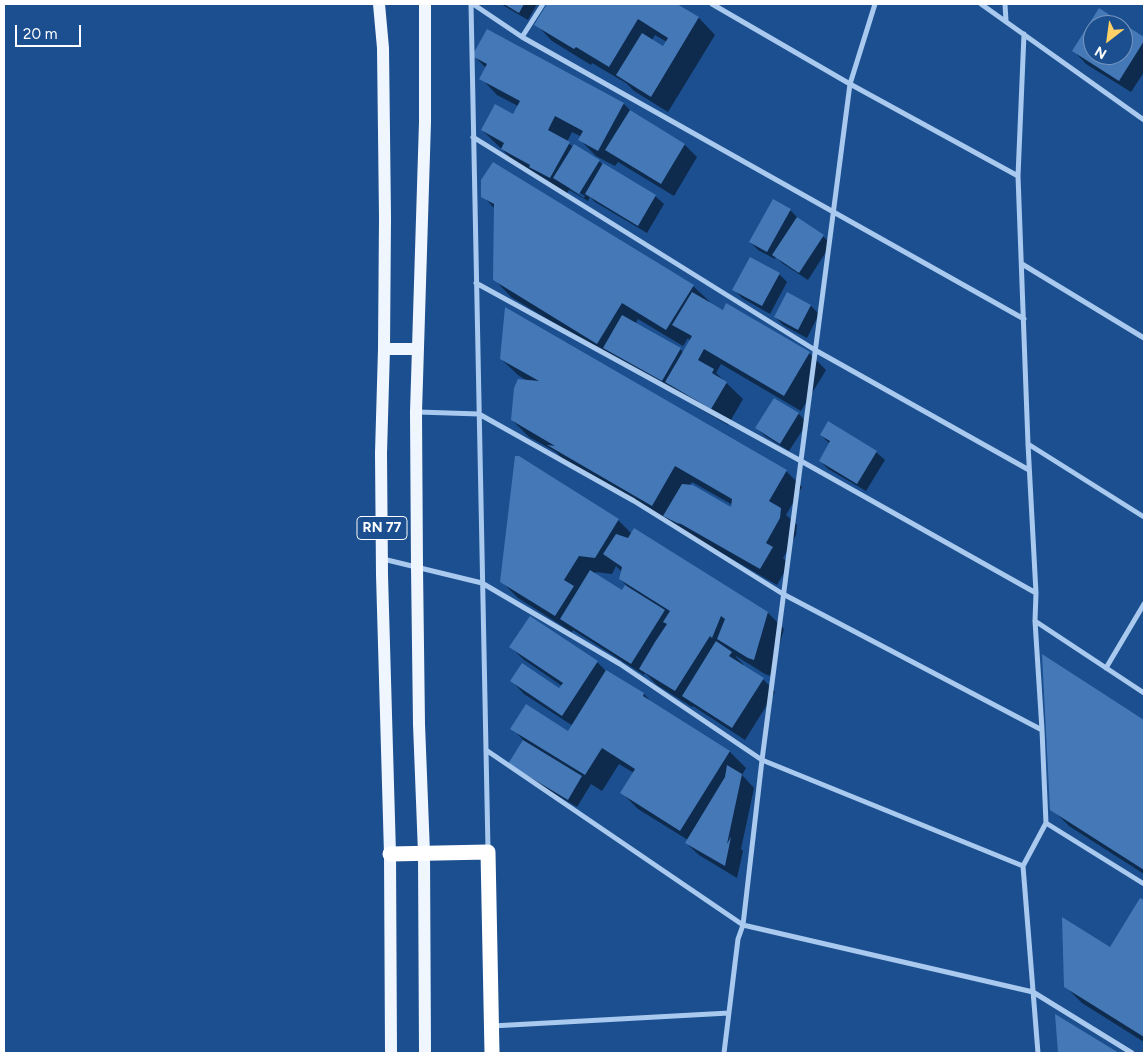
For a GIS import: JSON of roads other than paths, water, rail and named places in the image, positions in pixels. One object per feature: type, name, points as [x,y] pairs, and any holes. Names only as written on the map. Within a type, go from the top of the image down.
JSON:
[{"type":"highway","points":[[390,854],[488,852],[492,1053]]},
{"type":"main road","name":"RN 77","points":[[379,4],[382,48],[385,218],[384,349],[380,453],[390,854],[390,1053]]},
{"type":"main road","points":[[425,4],[425,122],[416,412],[416,567],[424,853],[425,1053]]},
{"type":"main road","points":[[384,349],[418,349]]},
{"type":"street","points":[[472,4],[522,37],[1024,319]]},
{"type":"street","points":[[472,4],[473,137],[488,852]]},
{"type":"street","points":[[522,37],[542,4]]},
{"type":"street","points":[[712,4],[850,84],[1018,176]]},
{"type":"street","points":[[724,1053],[738,939],[743,925],[783,594],[850,84],[875,4]]},
{"type":"street","points":[[981,4],[1144,120]]},
{"type":"street","points":[[1005,4],[1006,21]]},
{"type":"street","points":[[1024,34],[1018,176],[1028,444],[1036,593],[1035,620],[1046,822],[1023,866],[1038,1053]]},
{"type":"street","points":[[473,137],[815,350],[1030,470]]},
{"type":"street","points":[[1022,264],[1144,338]]},
{"type":"street","points":[[476,283],[801,461],[1036,593]]},
{"type":"street","points":[[416,412],[479,414],[634,501],[783,594],[1042,730]]},
{"type":"street","points":[[1028,444],[1144,517]]},
{"type":"street","points":[[382,559],[482,583],[620,664],[762,760],[1023,866]]},
{"type":"street","points":[[1106,668],[1144,604]]},
{"type":"street","points":[[1035,620],[1144,693]]},
{"type":"street","points":[[486,750],[743,925],[1033,992],[1132,1053]]},
{"type":"street","points":[[1046,822],[1144,884]]},
{"type":"street","points":[[491,1026],[729,1013]]}]
